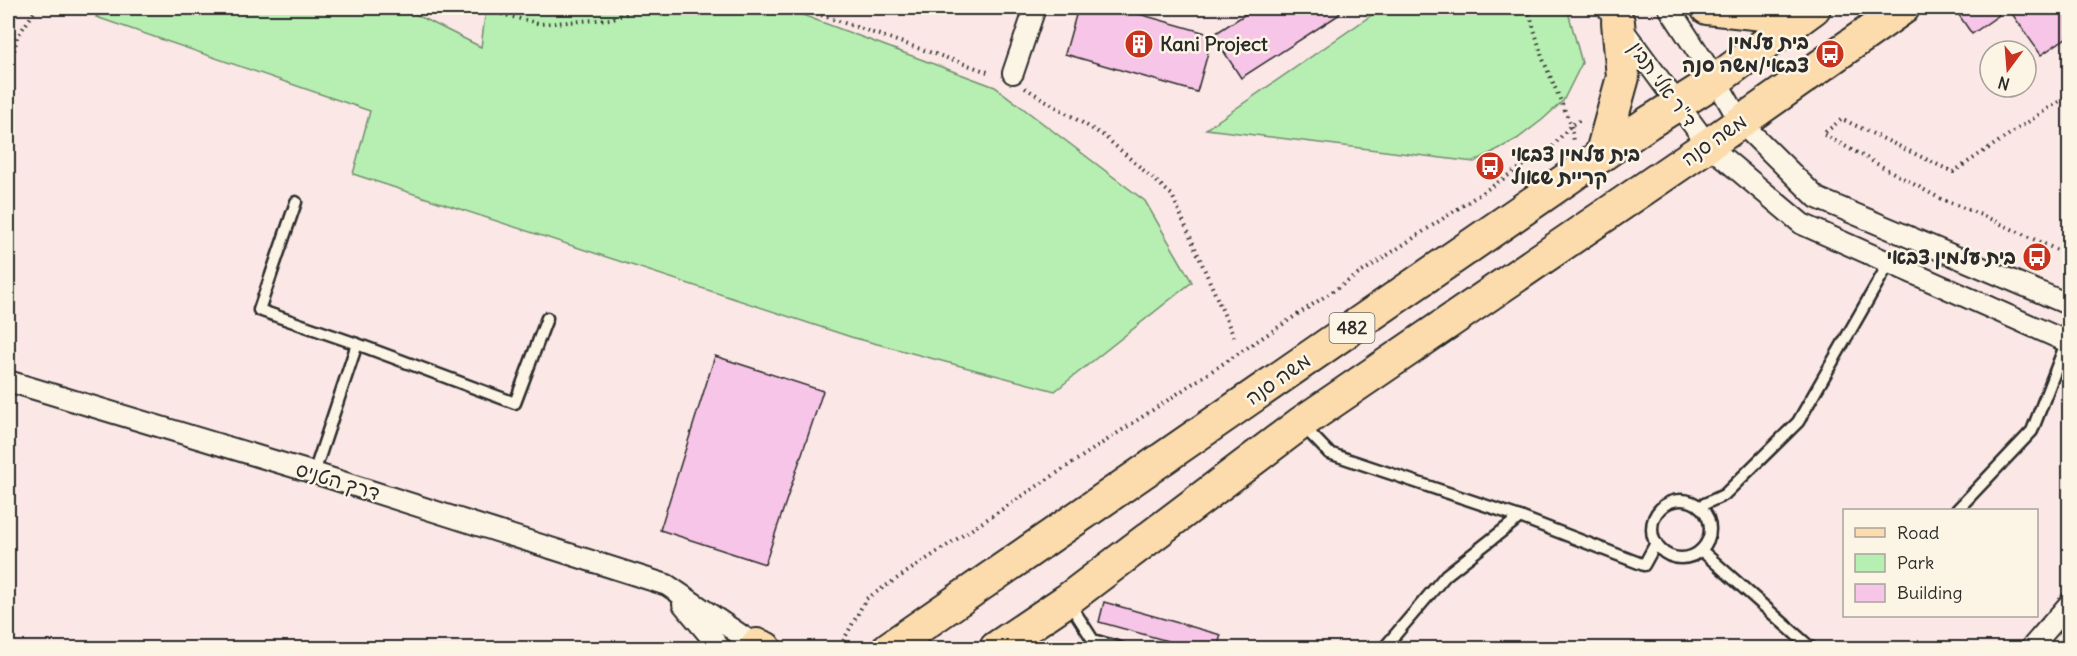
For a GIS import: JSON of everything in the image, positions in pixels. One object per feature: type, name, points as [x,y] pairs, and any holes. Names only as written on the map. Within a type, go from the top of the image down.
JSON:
[{"type":"main road","points":[[1707,8],[1807,13]]},
{"type":"main road","name":"משה סנה","points":[[996,648],[1067,600],[1301,423],[1708,145],[1903,8]]},
{"type":"main road","name":"משה סנה","points":[[889,648],[1677,103],[1716,80],[1807,13]]},
{"type":"main road","points":[[1589,164],[1623,77],[1613,15]]},
{"type":"street","points":[[1012,77],[1035,8]]},
{"type":"street","points":[[1669,8],[1716,80],[1740,122],[1817,198],[2070,304]]},
{"type":"street","name":"ד\"ר אלי תבין","points":[[1613,15],[1708,145],[1802,225],[2069,339]]},
{"type":"street","name":"דרך הטניס","points":[[8,381],[314,473],[668,585],[760,647]]},
{"type":"street","points":[[668,585],[720,648]]},
{"type":"street","points":[[2031,648],[2070,603]]},
{"type":"lane","points":[[296,202],[259,310],[515,403],[547,318]]},
{"type":"lane","points":[[1700,506],[1725,495],[1798,422],[1889,263]]},
{"type":"lane","points":[[1958,509],[2032,431],[2069,339]]},
{"type":"lane","points":[[314,473],[357,344]]},
{"type":"lane","points":[[1301,423],[1329,453],[1520,517],[1644,565],[1656,543]]},
{"type":"lane","points":[[1673,501],[1691,501],[1700,506],[1710,524],[1710,535],[1701,550],[1687,557],[1677,557],[1662,551],[1653,536],[1653,522],[1657,513],[1673,501]]},
{"type":"lane","points":[[1384,648],[1446,575],[1520,517]]},
{"type":"lane","points":[[1701,550],[1811,648]]},
{"type":"lane","points":[[1067,600],[1093,640],[1120,648]]},
{"type":"path","points":[[8,80],[17,37],[37,8]]},
{"type":"path","points":[[478,8],[540,24],[610,19],[644,8]]},
{"type":"path","points":[[780,8],[815,13],[1012,77],[1104,136],[1172,195],[1234,337]]},
{"type":"path","points":[[1528,8],[1542,57],[1589,164]]},
{"type":"path","points":[[2064,98],[1953,171],[1842,119],[1823,134],[1939,198],[2070,256]]},
{"type":"path","points":[[834,648],[842,643],[866,598],[1553,146],[1571,125]]},
{"type":"green space","points":[[106,8],[403,8],[481,47],[486,8],[784,8],[995,87],[1145,201],[1192,282],[1055,391],[851,337],[353,174],[370,111],[96,17]]},
{"type":"green space","points":[[1382,8],[1567,8],[1582,63],[1563,101],[1517,139],[1474,162],[1206,129]]},
{"type":"building","name":"Kani Project","points":[[1078,8],[1118,8],[1213,35],[1197,92],[1065,54]]},
{"type":"building","name":"Kani Project","points":[[1255,8],[1335,8],[1340,14],[1241,78],[1213,35]]},
{"type":"building","points":[[1954,8],[1993,8],[1999,15],[1972,34]]},
{"type":"building","points":[[2008,8],[2068,8],[2070,10],[2070,35],[2041,55],[2038,51],[2038,39],[2030,39]]},
{"type":"building","points":[[715,356],[823,391],[765,564],[660,530]]},
{"type":"building","points":[[1104,602],[1221,635],[1217,648],[1193,648],[1099,622]]},
{"type":"place","name":"Kani Project","points":[[1139,44]]},
{"type":"place","name":"בית עלמין צבאי/משה סנה","points":[[1830,54]]},
{"type":"place","name":"בית עלמין צבאי קריית שאול","points":[[1490,166]]},
{"type":"place","name":"בית עלמין צבאי","points":[[2037,257]]}]
